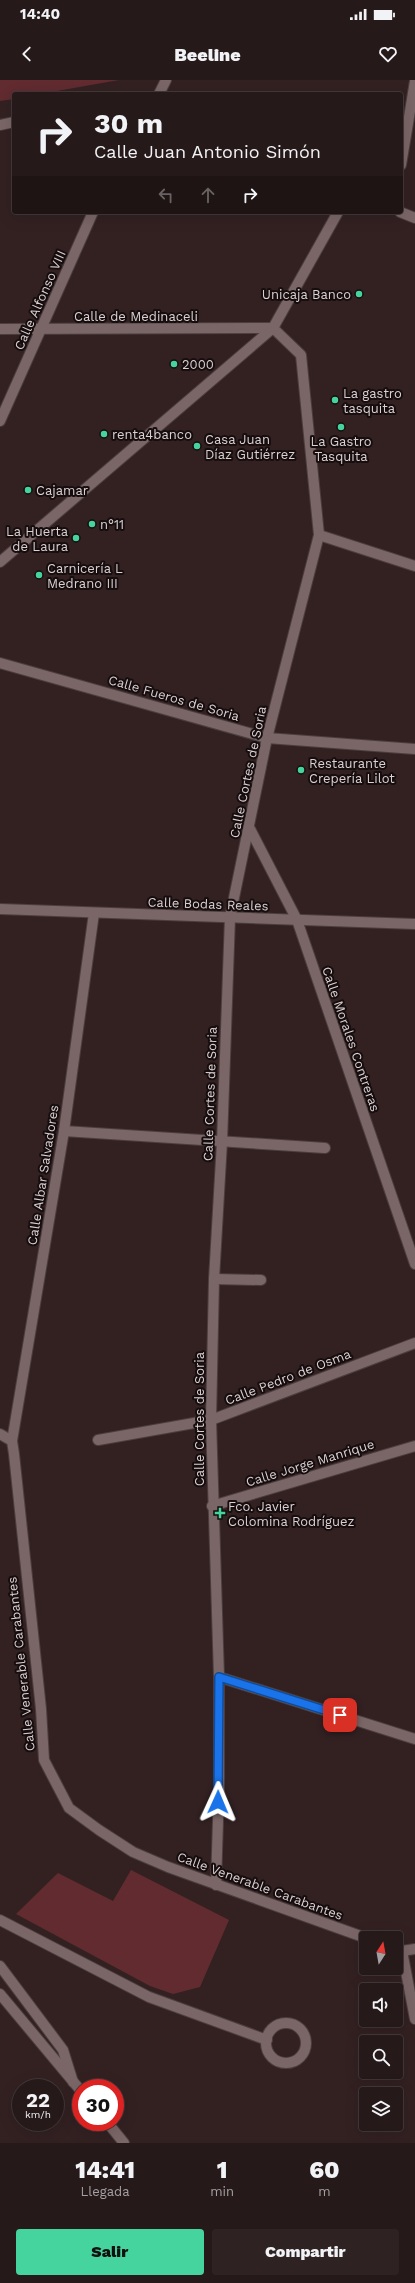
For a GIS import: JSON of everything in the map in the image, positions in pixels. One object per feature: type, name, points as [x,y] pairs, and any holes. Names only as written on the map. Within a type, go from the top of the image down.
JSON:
[{"type":"street","points":[[160,92],[166,80]]},
{"type":"street","points":[[403,153],[415,81]]},
{"type":"street","points":[[0,125],[12,122]]},
{"type":"street","points":[[403,213],[415,218]]},
{"type":"street","name":"Calle Alfonso VIII","points":[[0,421],[93,214]]},
{"type":"street","points":[[0,562],[273,328],[337,214]]},
{"type":"street","name":"Calle de Medinaceli","points":[[0,329],[273,328]]},
{"type":"street","name":"Calle Cortes de Soria","points":[[216,1885],[219,1788],[219,1677],[212,1506],[211,1420],[214,1279],[222,1142],[230,917],[267,738],[319,535],[301,355],[273,328]]},
{"type":"street","points":[[319,535],[415,566]]},
{"type":"street","name":"Calle Fueros de Soria","points":[[0,663],[267,738],[415,749]]},
{"type":"street","name":"Calle Morales Contreras","points":[[249,827],[297,920],[415,1264]]},
{"type":"street","name":"Calle Bodas Reales","points":[[0,909],[415,924]]},
{"type":"street","name":"Calle Albar Salvadores","points":[[12,1441],[64,1131],[94,913]]},
{"type":"street","points":[[64,1131],[325,1148]]},
{"type":"street","points":[[214,1279],[261,1280]]},
{"type":"street","name":"Calle Pedro de Osma","points":[[98,1440],[211,1420],[415,1343]]},
{"type":"street","points":[[0,1434],[12,1441]]},
{"type":"street","name":"Calle Venerable Carabantes","points":[[12,1441],[41,1710],[44,1760],[69,1808],[133,1852],[216,1885],[359,1936]]},
{"type":"street","name":"Calle Jorge Manrique","points":[[212,1506],[415,1446]]},
{"type":"street","points":[[219,1677],[415,1739]]},
{"type":"street","points":[[0,1920],[149,1997],[267,2040]]},
{"type":"street","points":[[403,1950],[415,1949]]},
{"type":"street","points":[[0,1966],[63,2050],[73,2079]]},
{"type":"street","points":[[403,1967],[415,2019]]},
{"type":"street","points":[[0,1994],[72,2080]]},
{"type":"street","points":[[286,2023],[292,2024],[303,2032],[306,2045],[301,2057],[289,2064],[282,2063],[271,2057],[266,2046],[267,2040],[273,2028],[286,2023]]},
{"type":"street","points":[[114,2131],[124,2143]]},
{"type":"shaded area","points":[[0,80],[119,80],[51,92],[12,92],[12,99],[0,101]]},
{"type":"shaded area","points":[[131,1870],[229,1920],[200,1987],[173,1994],[150,1986],[16,1914],[58,1873],[113,1901]]},
{"type":"place","name":"Unicaja Banco","points":[[359,294]]},
{"type":"place","name":"2000","points":[[174,364]]},
{"type":"place","name":"La gastro tasquita","points":[[335,400]]},
{"type":"place","name":"La Gastro Tasquita","points":[[341,427]]},
{"type":"place","name":"renta4banco","points":[[104,434]]},
{"type":"place","name":"Casa Juan Díaz Gutiérrez","points":[[197,446]]},
{"type":"place","name":"Cajamar","points":[[28,490]]},
{"type":"place","name":"n°11","points":[[92,524]]},
{"type":"place","name":"La Huerta de Laura","points":[[76,538]]},
{"type":"place","name":"Carnicería L Medrano III","points":[[39,575]]},
{"type":"place","name":"Restaurante Crepería Lilot","points":[[301,770]]},
{"type":"place","name":"Fco. Javier Colomina Rodríguez","points":[[220,1513]]},
{"type":"route","points":[[218,1802],[219,1677],[340,1715]]}]
